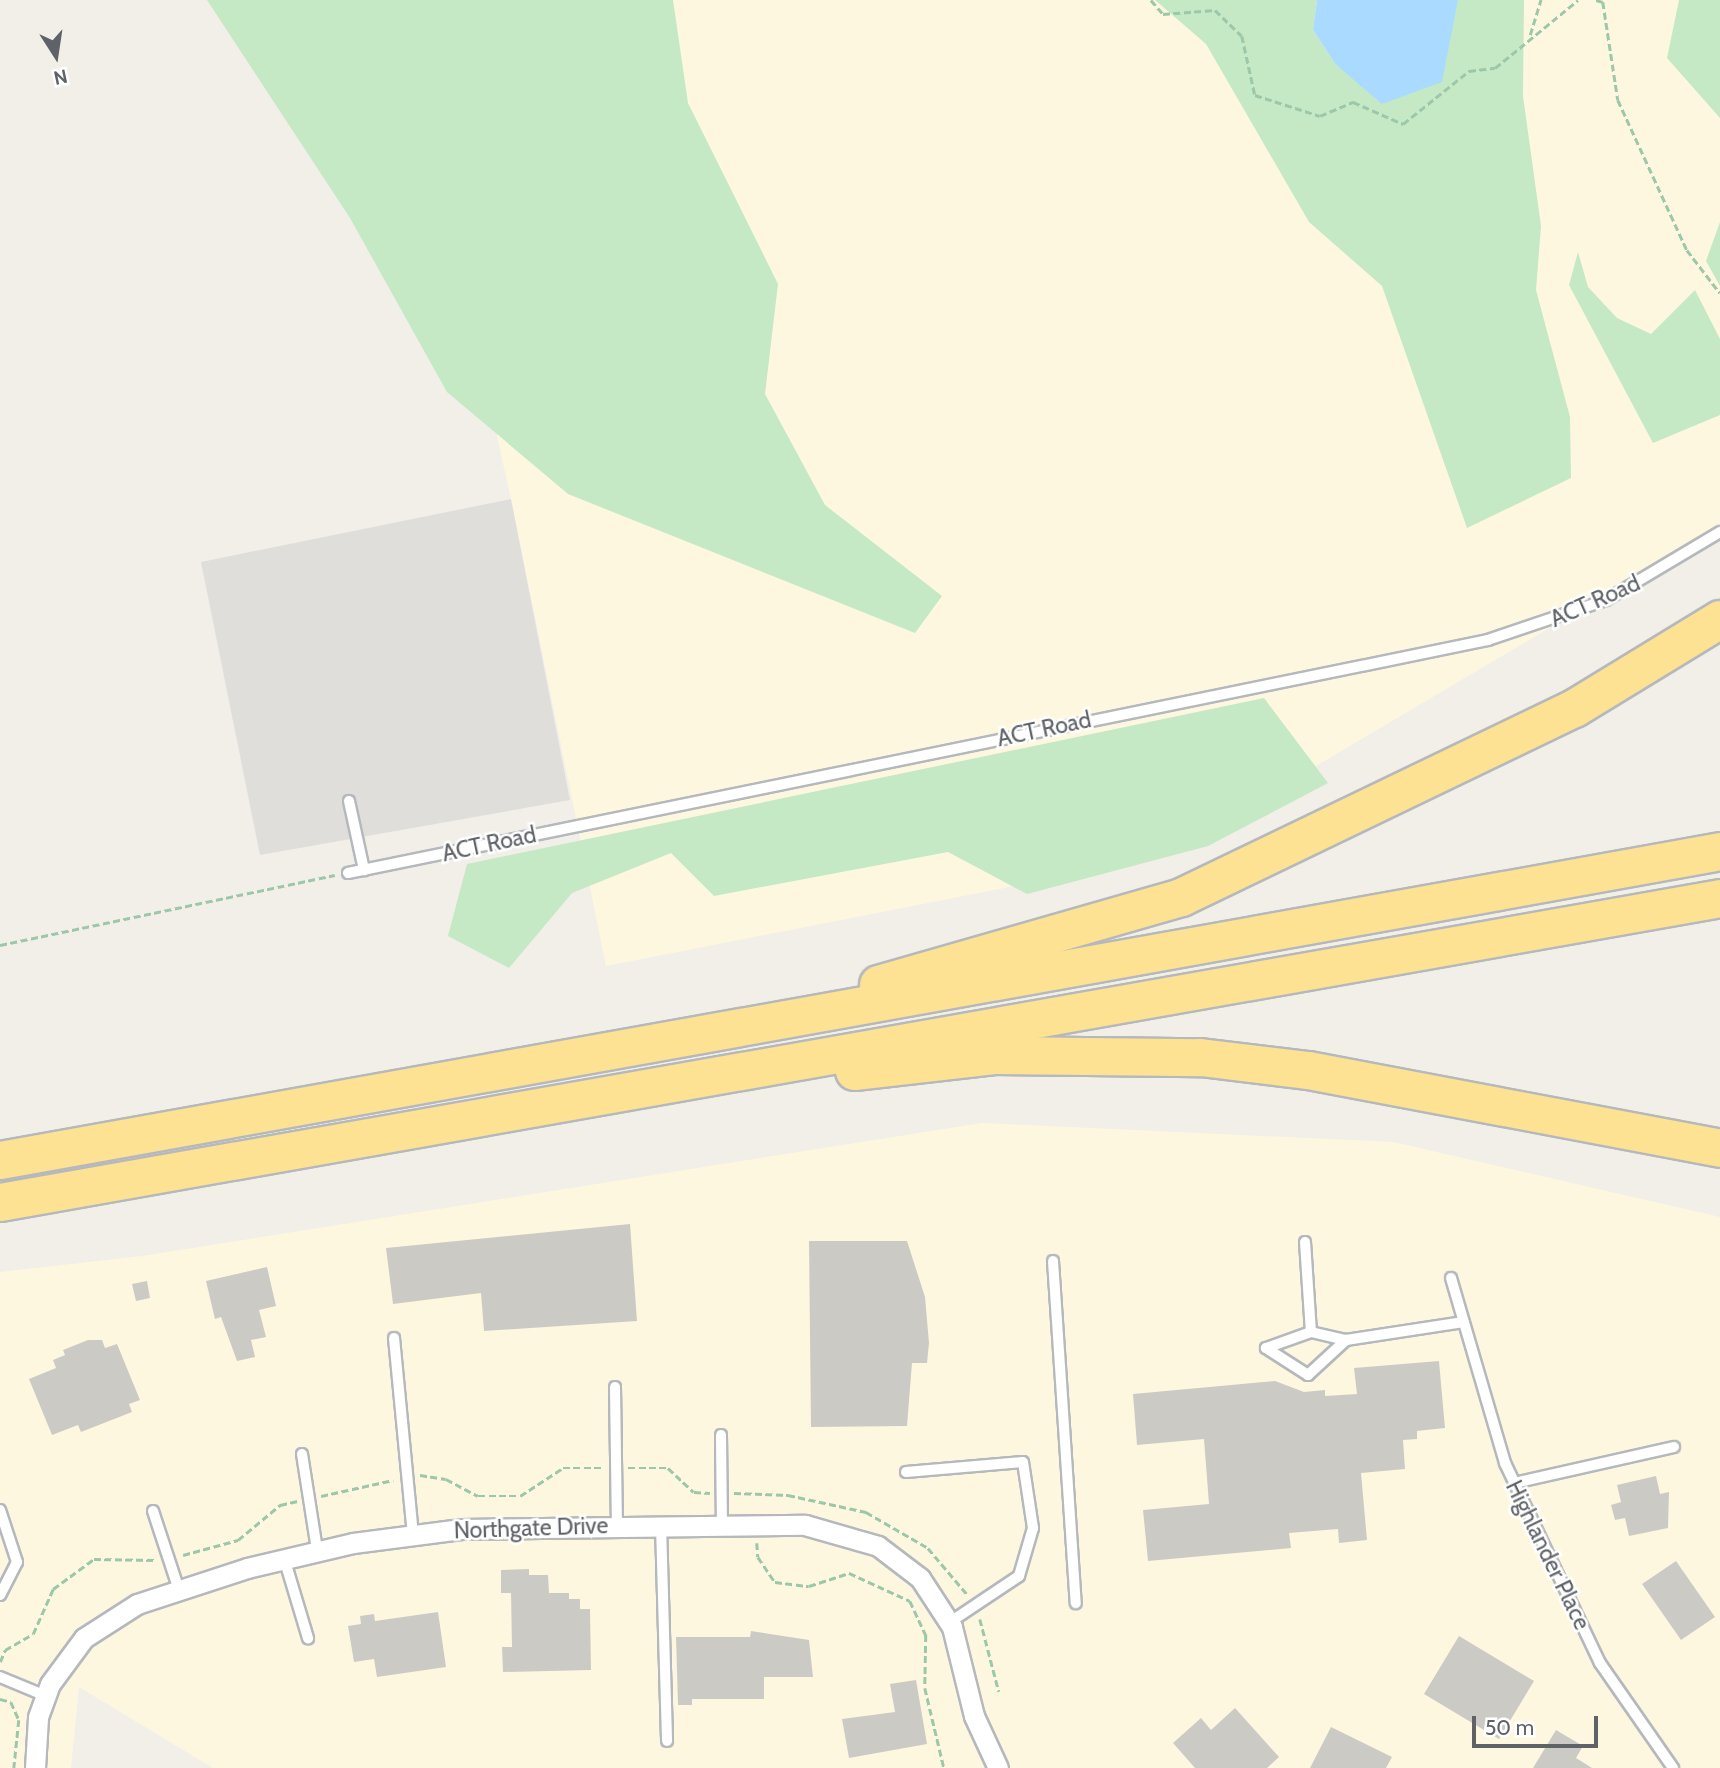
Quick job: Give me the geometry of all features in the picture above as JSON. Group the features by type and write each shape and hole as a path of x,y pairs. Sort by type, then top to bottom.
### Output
{"highway":[{"path":"794,1016 924,967 1181,897 1574,708 1720,619"},
{"path":"0,1160 1720,851"},
{"path":"0,1202 721,1072 1720,898"},
{"path":"721,1072 783,1081 994,1055 1200,1057 1308,1070 1720,1148"}],"street":[{"name":"Northgate Drive","path":"35,1768 46,1696 64,1660 105,1621 178,1590 317,1550 413,1535 617,1525 755,1525 828,1528 878,1546 920,1578 950,1622 974,1716 998,1768"}],"lane":[{"name":"ACT Road","path":"348,873 1488,640 1606,600 1720,532"},
{"path":"349,801 364,870"},
{"path":"1305,1242 1311,1332"},
{"path":"1052,1261 1076,1603"},
{"name":"Highlander Place","path":"1451,1278 1514,1483 1600,1663 1673,1768"},
{"path":"1346,1340 1308,1375 1266,1348 1311,1332 1346,1340 1464,1322"},
{"path":"394,1338 410,1476 413,1535"},
{"path":"615,1387 617,1525"},
{"path":"721,1435 722,1525"},
{"path":"1514,1483 1674,1447"},
{"path":"302,1454 317,1550"},
{"path":"906,1472 1023,1462 1032,1528 1019,1576 950,1622"},
{"path":"0,1510 17,1562 0,1595"},
{"path":"153,1511 178,1590"},
{"path":"661,1525 667,1741"},
{"path":"284,1559 308,1638"},
{"path":"0,1677 46,1696"}],"path":[{"path":"1151,0 1163,13 1215,10 1242,36 1255,94 1320,116 1353,102 1403,124 1469,71 1495,68 1530,35 1578,0"},
{"path":"1530,35 1541,0"},
{"path":"1596,0 1611,0"},
{"path":"1603,2 1618,100 1687,250 1720,293"},
{"path":"0,945 348,873"},
{"path":"0,1662 5,1650 33,1634 52,1590 94,1559 167,1560 238,1540 280,1505 410,1476 446,1479 478,1496 520,1496 563,1468 668,1468 694,1492 721,1493"},
{"path":"755,1525 758,1557 775,1582 809,1586 849,1573 910,1601 926,1635 925,1688 944,1768"},
{"path":"0,1699 11,1702 19,1720 14,1768"}],"shaded area":[{"path":"400,0 1720,0 1720,527 1162,857 606,966 511,499"},
{"path":"511,499 570,800 260,855 201,562"},
{"path":"982,1123 1393,1142 1720,1217 1720,1768 213,1768 79,1687 71,1768 0,1768 0,1272 142,1256"}],"green space":[{"path":"207,0 673,0 688,103 778,284 765,394 825,505 942,596 915,633 568,494 447,392 350,218"},
{"path":"1155,0 1317,0 1313,30 1336,65 1383,104 1449,34 1458,0 1524,0 1523,96 1541,226 1536,290 1570,417 1571,478 1467,528 1382,286 1309,222 1206,44"},
{"path":"1679,0 1720,0 1720,118 1667,58"},
{"path":"1720,222 1720,286 1706,261"},
{"path":"1578,252 1588,287 1617,318 1651,334 1695,290 1720,339 1720,415 1653,443 1569,285"},
{"path":"1264,698 1328,783 1208,846 1027,894 948,852 714,896 671,853 572,893 509,968 448,936 467,864"}],"water":[{"path":"1317,0 1458,0 1442,82 1382,104 1336,65 1313,30"}],"building":[{"path":"630,1224 637,1321 484,1331 481,1293 393,1304 386,1248"},
{"path":"809,1241 907,1241 925,1297 929,1343 927,1363 912,1363 907,1426 811,1427"},
{"path":"267,1267 276,1306 259,1310 266,1337 251,1340 255,1357 237,1361 221,1317 215,1319 206,1281"},
{"path":"147,1281 150,1298 136,1301 132,1284"},
{"path":"88,1340 102,1340 105,1348 117,1344 140,1400 129,1404 132,1412 81,1432 78,1425 52,1435 29,1379 56,1368 53,1360 65,1355 63,1350"},
{"path":"1439,1361 1445,1428 1417,1431 1417,1439 1403,1440 1405,1469 1361,1473 1367,1540 1339,1543 1338,1529 1289,1533 1291,1548 1148,1561 1143,1510 1209,1504 1204,1439 1137,1445 1133,1394 1275,1381 1304,1392 1325,1390 1325,1396 1357,1394 1354,1368"},
{"path":"1656,1476 1660,1494 1669,1492 1668,1528 1629,1536 1625,1518 1615,1520 1611,1505 1621,1502 1617,1485"},
{"path":"1676,1561 1715,1617 1681,1640 1642,1584"},
{"path":"529,1569 529,1575 548,1575 549,1593 569,1593 569,1599 580,1599 580,1609 590,1609 591,1670 503,1672 502,1647 512,1647 511,1593 501,1593 501,1570"},
{"path":"438,1612 446,1667 377,1677 374,1659 354,1662 348,1626 361,1624 360,1616 374,1614 375,1621"},
{"path":"751,1631 809,1640 813,1677 764,1677 764,1699 692,1699 692,1705 678,1705 676,1637 750,1637"},
{"path":"1459,1636 1534,1681 1499,1739 1424,1694"},
{"path":"916,1680 927,1744 849,1758 842,1719 895,1712 890,1684"},
{"path":"1235,1708 1279,1757 1267,1768 1195,1768 1173,1743 1201,1718 1211,1730"},
{"path":"1331,1727 1392,1757 1386,1768 1310,1768"},
{"path":"1556,1730 1583,1746 1576,1758 1592,1768 1533,1768"}]}
